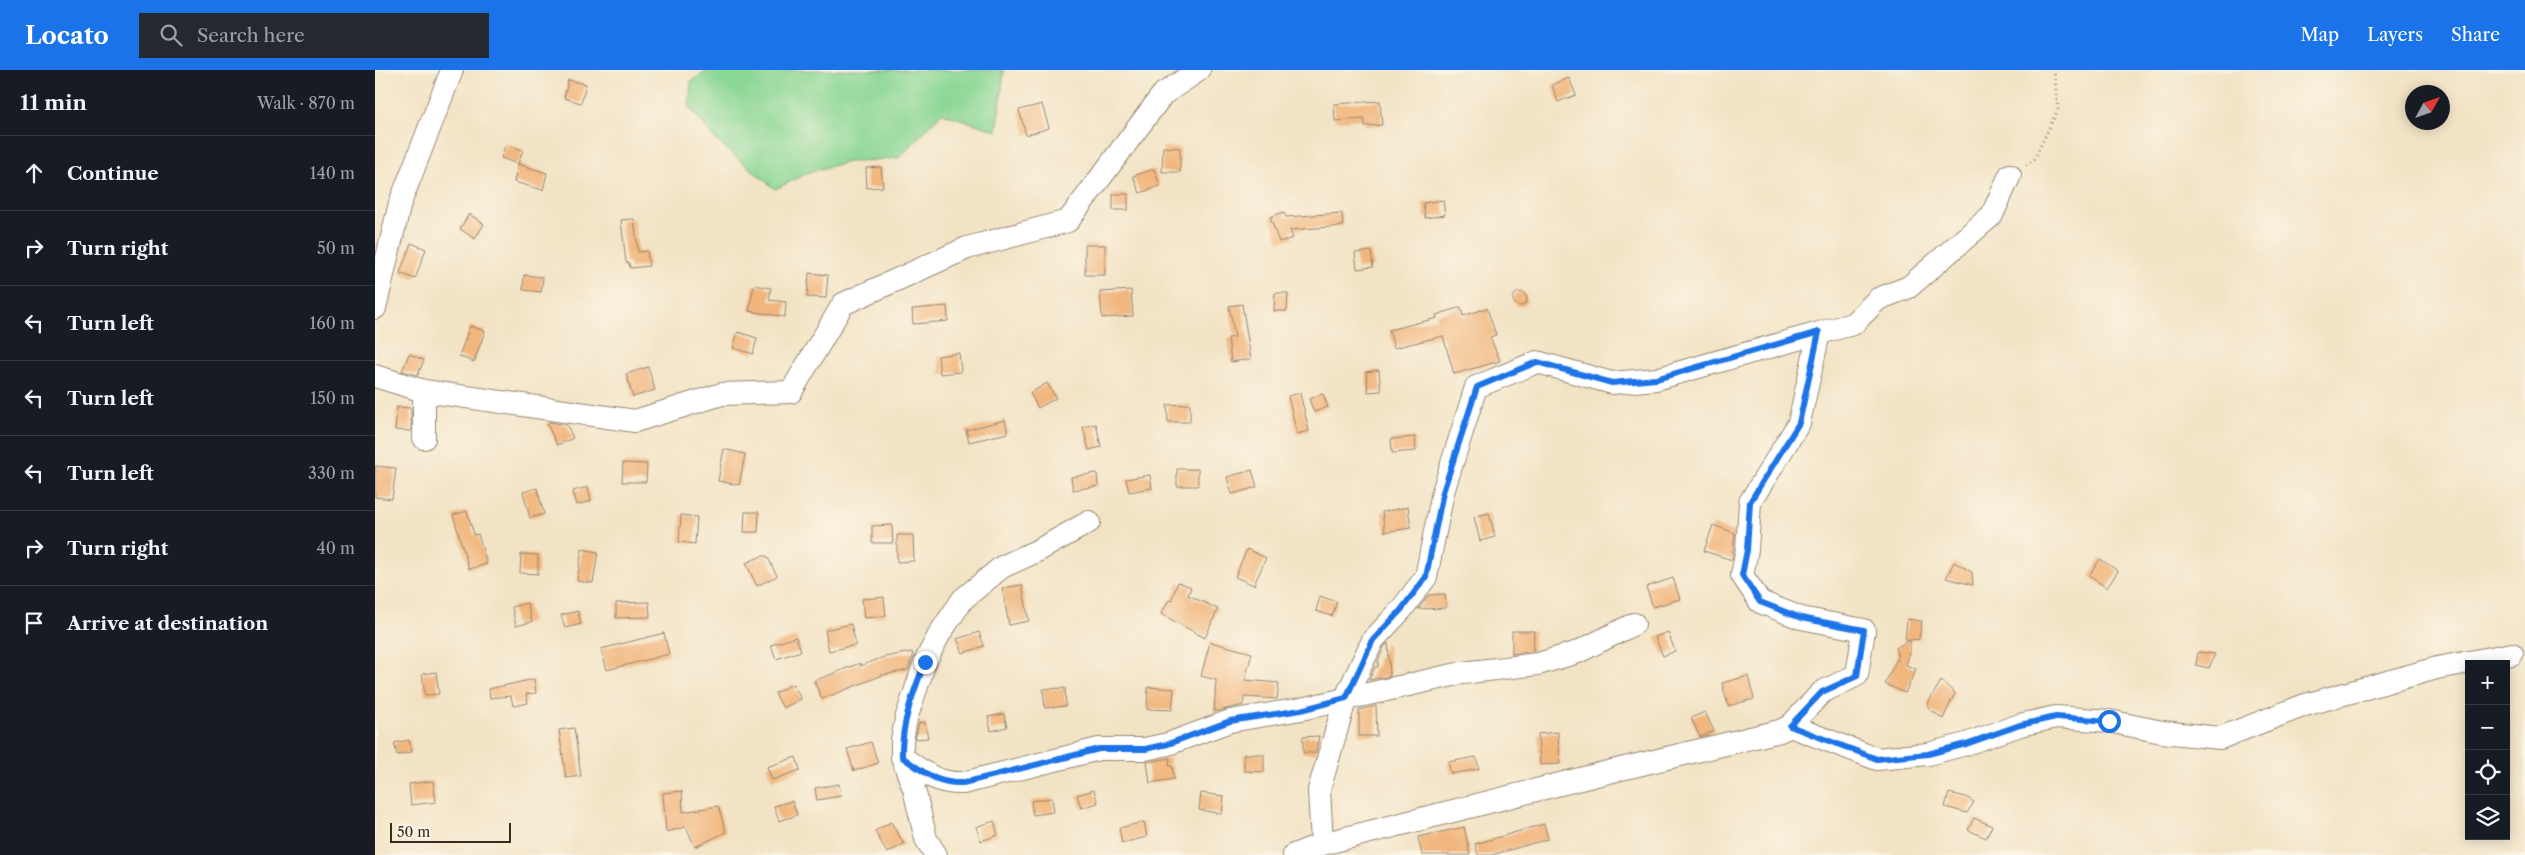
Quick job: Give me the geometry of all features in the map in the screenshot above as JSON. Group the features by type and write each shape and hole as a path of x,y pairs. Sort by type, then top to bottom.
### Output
{"street":[{"path":"375,308 400,203 451,70"},
{"path":"375,376 424,391 635,421 722,394 791,392 843,304 967,248 1068,221 1163,94 1199,70"},
{"path":"1322,844 1319,790 1346,698 1373,640 1401,610 1426,577 1443,492 1477,387 1537,362 1612,383 1656,379 1853,324 1878,299 1909,287 1992,215 2011,175"},
{"path":"1294,855 1322,844 1780,731 1790,726 1822,692 1857,676 1864,630 1801,618 1760,602 1742,575 1747,550 1750,502 1799,423 1819,332"},
{"path":"424,391 424,438"},
{"path":"936,855 926,838 914,789 902,757 902,740 906,719 925,662 940,633 963,599 1002,567 1039,550 1089,522"},
{"path":"902,757 935,780 950,784 963,783 1099,749 1145,749 1168,744 1230,721 1301,710 1346,698 1462,673 1538,664 1578,652 1634,624"},
{"path":"1790,726 1877,759 1928,754 1966,744 2020,725 2056,717 2109,721 2162,732 2220,738 2305,705 2437,668 2512,654"}],"path":[{"path":"2011,175 2034,160 2058,109 2054,70"}],"green space":[{"path":"710,70 1004,70 997,131 942,113 899,158 848,162 812,171 775,189 717,141 689,107 691,81"}],"building":[{"path":"1569,78 1576,95 1558,102 1552,85"},
{"path":"568,80 586,84 581,103 564,98"},
{"path":"1380,101 1382,125 1365,126 1364,119 1335,121 1334,104"},
{"path":"1042,104 1049,128 1026,135 1019,110"},
{"path":"506,144 523,150 518,164 501,158"},
{"path":"1163,147 1180,148 1180,172 1162,172"},
{"path":"518,164 547,173 543,190 514,182"},
{"path":"881,167 883,187 867,188 866,168"},
{"path":"1154,169 1160,186 1140,193 1133,176"},
{"path":"1113,194 1128,194 1128,210 1113,210"},
{"path":"1443,200 1445,215 1425,218 1423,203"},
{"path":"1284,212 1286,217 1342,213 1343,226 1290,230 1293,238 1279,242 1270,217"},
{"path":"469,214 484,224 475,239 460,229"},
{"path":"634,219 638,252 647,251 649,266 630,268 629,263 626,262 621,220"},
{"path":"411,243 426,249 415,279 400,273"},
{"path":"1085,245 1105,245 1105,275 1085,275"},
{"path":"1371,251 1373,267 1357,269 1355,253"},
{"path":"809,273 828,275 826,298 807,297"},
{"path":"524,275 543,277 541,292 523,290"},
{"path":"754,285 771,288 769,300 786,302 785,317 749,311"},
{"path":"1131,290 1133,316 1102,318 1100,292"},
{"path":"1520,292 1525,294 1527,299 1525,304 1520,306 1515,304 1513,299 1515,294"},
{"path":"1275,293 1288,293 1287,311 1274,311"},
{"path":"1242,304 1251,359 1231,362 1228,338 1235,337 1229,306"},
{"path":"947,306 948,321 913,324 912,309"},
{"path":"1461,307 1463,316 1487,308 1496,335 1490,337 1500,361 1454,374 1443,336 1394,348 1389,330 1437,318 1436,315"},
{"path":"470,326 485,331 474,362 459,356"},
{"path":"738,332 757,338 753,354 733,348"},
{"path":"959,353 961,372 940,374 938,356"},
{"path":"409,354 424,360 418,375 402,371"},
{"path":"648,367 655,390 633,397 626,374"},
{"path":"1379,370 1381,391 1368,392 1366,372"},
{"path":"1047,383 1056,398 1038,408 1030,393"},
{"path":"1300,393 1309,431 1297,434 1288,396"},
{"path":"1323,394 1328,407 1314,412 1309,399"},
{"path":"1190,404 1190,422 1168,422 1167,405"},
{"path":"397,407 411,408 411,431 395,430"},
{"path":"1005,420 1008,433 969,442 966,430"},
{"path":"550,422 567,425 573,438 557,445 547,424"},
{"path":"1096,424 1101,447 1089,450 1083,427"},
{"path":"1415,437 1416,451 1392,453 1391,439"},
{"path":"724,449 745,454 739,485 718,481"},
{"path":"623,463 647,464 646,482 622,482"},
{"path":"375,466 396,468 392,499 375,497"},
{"path":"1177,469 1198,469 1198,486 1177,486"},
{"path":"1252,470 1257,487 1232,494 1227,477"},
{"path":"1097,473 1098,486 1073,490 1071,477"},
{"path":"1150,475 1152,488 1129,492 1126,479"},
{"path":"588,487 591,501 577,505 573,491"},
{"path":"537,488 544,514 530,518 523,492"},
{"path":"1408,507 1411,528 1385,532 1382,512"},
{"path":"467,511 474,535 478,534 487,564 469,569 453,515"},
{"path":"745,512 759,512 758,532 744,532"},
{"path":"1489,513 1495,537 1480,541 1474,517"},
{"path":"681,515 697,517 695,544 679,542"},
{"path":"892,525 893,543 872,543 872,526"},
{"path":"1713,525 1735,533 1732,560 1704,551"},
{"path":"897,535 913,535 914,561 897,562"},
{"path":"582,549 598,552 593,583 577,581"},
{"path":"1247,549 1266,558 1254,585 1235,577"},
{"path":"521,554 538,555 538,574 520,573"},
{"path":"762,556 767,556 777,576 757,586 746,563"},
{"path":"2100,559 2118,571 2107,588 2089,576"},
{"path":"1954,562 1972,572 1973,585 1946,578"},
{"path":"1673,578 1680,599 1653,607 1646,587"},
{"path":"1178,582 1191,587 1188,595 1218,609 1205,638 1161,614 1169,600 1171,601"},
{"path":"1022,585 1029,621 1009,625 1002,588"},
{"path":"1445,594 1446,608 1418,609 1429,595"},
{"path":"1320,596 1337,602 1332,616 1316,611"},
{"path":"884,597 886,616 864,618 862,599"},
{"path":"649,602 650,617 616,618 616,603"},
{"path":"527,603 532,622 516,626 512,607"},
{"path":"578,611 581,624 565,628 561,615"},
{"path":"1907,619 1922,621 1919,639 1910,640 1910,652 1906,665 1916,669 1905,693 1885,684 1896,660 1898,661 1896,648 1909,640 1905,640"},
{"path":"851,624 856,645 829,651 825,630"},
{"path":"1512,631 1534,631 1533,651 1512,654"},
{"path":"979,632 984,646 963,653 957,639"},
{"path":"1668,632 1675,651 1663,656 1655,637"},
{"path":"664,633 669,654 607,670 601,649"},
{"path":"796,637 801,651 776,659 771,645"},
{"path":"1210,642 1252,653 1245,680 1279,683 1277,699 1244,697 1243,705 1214,712 1216,680 1201,676"},
{"path":"1388,643 1390,676 1369,680 1375,667 1378,667 1378,661 1384,647"},
{"path":"912,652 913,656 908,670 883,675 822,699 814,681 860,663 860,666 884,657"},
{"path":"2198,652 2215,654 2209,668 2196,665"},
{"path":"436,672 439,694 425,695 422,674"},
{"path":"1748,676 1754,699 1728,706 1722,683"},
{"path":"534,679 536,693 526,694 528,703 513,706 511,696 490,698 489,689"},
{"path":"1941,681 1955,693 1943,719 1928,708 1928,703"},
{"path":"793,684 801,699 783,708 775,693"},
{"path":"1148,687 1174,689 1172,710 1147,709"},
{"path":"1065,688 1066,706 1045,708 1043,689"},
{"path":"1376,706 1377,736 1359,736 1359,710"},
{"path":"1705,712 1714,731 1700,737 1691,718"},
{"path":"1004,714 1007,727 991,731 988,717"},
{"path":"925,722 928,738 915,739 919,723"},
{"path":"574,728 581,776 566,778 559,730"},
{"path":"1558,732 1560,764 1540,765 1538,734"},
{"path":"1319,736 1316,753 1303,753 1303,737"},
{"path":"409,740 412,752 397,755 394,743"},
{"path":"871,742 878,763 854,771 847,749"},
{"path":"1244,754 1264,754 1264,772 1244,771"},
{"path":"796,757 800,770 772,780 767,767"},
{"path":"1476,757 1479,769 1451,774 1448,762"},
{"path":"1170,758 1169,766 1172,766 1174,779 1150,783 1147,762"},
{"path":"433,781 436,802 411,805 409,784"},
{"path":"839,784 841,796 817,800 815,788"},
{"path":"1094,790 1098,803 1081,808 1077,795"},
{"path":"682,791 683,812 718,806 726,832 695,847 686,827 666,832 663,793"},
{"path":"1201,793 1224,796 1222,814 1199,810"},
{"path":"1949,793 1966,797 1974,802 1967,813 1945,807"},
{"path":"1052,798 1054,812 1033,815 1031,801"},
{"path":"792,801 797,815 779,821 774,806"},
{"path":"1974,818 1992,826 1986,838 1968,830"},
{"path":"994,821 998,835 981,841 976,827"},
{"path":"891,822 904,844 887,853 875,831"},
{"path":"1144,822 1147,837 1122,843 1119,828"},
{"path":"1544,824 1548,839 1492,855 1478,855 1475,844"},
{"path":"1464,827 1470,855 1422,855 1418,837"}],"route":[{"path":"925,662 906,719 902,740 902,757 935,780 950,784 963,783 1099,749 1145,749 1168,744 1230,721 1301,710 1346,698 1373,640 1401,610 1426,577 1443,492 1477,387 1537,362 1612,383 1656,379 1699,364 1762,350 1819,332 1799,423 1750,502 1747,550 1742,575 1760,602 1801,618 1864,630 1857,676 1822,692 1790,726 1877,759 1928,754 1966,744 2020,725 2056,717 2109,721"}]}
